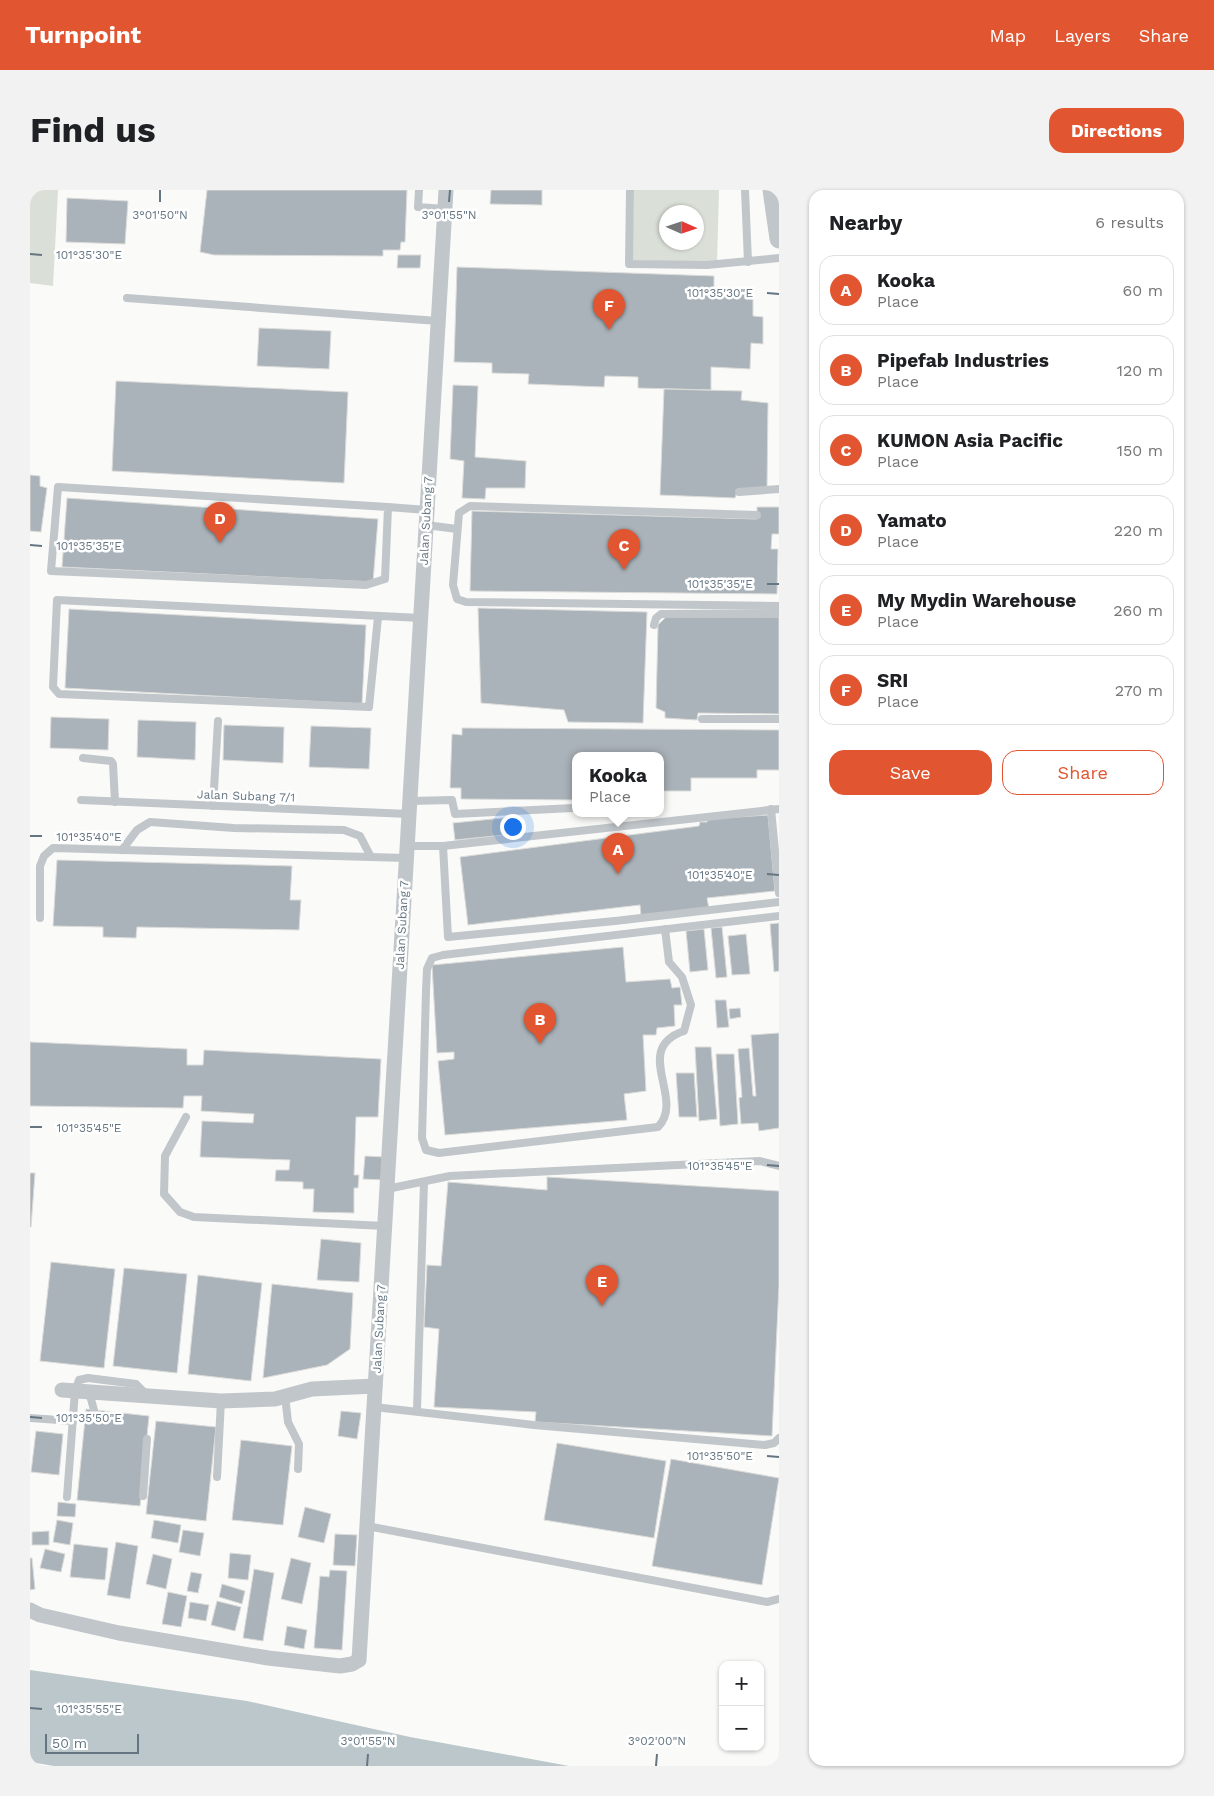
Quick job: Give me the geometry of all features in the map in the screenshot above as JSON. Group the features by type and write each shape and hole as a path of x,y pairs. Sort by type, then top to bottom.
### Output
{"street":[{"name":"Jalan Subang 7","path":"30,1610 40,1615 119,1633 268,1658 340,1666 352,1664 360,1660 446,190"},
{"path":"772,190 778,233"},
{"path":"75,1391 221,1402 275,1399 312,1389 376,1386"}],"lane":[{"path":"419,190 418,208 444,209"},
{"path":"630,190 629,264 687,266 779,258"},
{"path":"745,190 748,262"},
{"path":"126,298 438,321"},
{"path":"388,507 385,579 366,585 52,571 58,487 388,507 458,529"},
{"path":"739,492 779,490"},
{"path":"757,515 470,506 459,512 454,585 457,599 466,602 779,606"},
{"path":"378,616 369,707 59,694 53,688 57,600 420,618"},
{"path":"654,625 656,618 662,614 779,613"},
{"path":"702,719 779,719"},
{"path":"213,806 218,721"},
{"path":"83,758 111,761 113,764 115,802"},
{"name":"Jalan Subang 7/1","path":"81,800 213,806 409,808 452,800 455,814 572,808"},
{"path":"40,918 40,866 44,856 53,848 371,857 443,846 775,809 779,893"},
{"path":"122,850 137,830 150,822 234,828 344,830 360,836 371,857"},
{"path":"443,846 448,937 615,922 779,902"},
{"path":"665,929 669,962 682,977 691,1005 684,1031 678,1033 660,1049 659,1060 666,1102 664,1121 658,1127 439,1153 426,1150 422,1138 426,991 427,969 432,958 443,954 779,916"},
{"path":"186,1117 165,1156 164,1194 180,1212 194,1217 385,1226"},
{"path":"387,1189 450,1176 760,1161 779,1166"},
{"path":"417,1410 424,1182"},
{"path":"75,1391 94,1410"},
{"path":"67,1497 75,1391"},
{"path":"285,1396 288,1422 299,1444 298,1469"},
{"path":"217,1477 221,1402"},
{"path":"374,1407 417,1410 534,1425 765,1445 779,1438"},
{"path":"30,1418 73,1421"},
{"path":"143,1496 147,1439"},
{"path":"367,1526 767,1602 779,1599"}],"shaded area":[{"path":"30,190 58,190 53,286 30,283"},
{"path":"634,190 719,190 717,263 632,261"},
{"path":"30,1670 247,1701 410,1737 569,1766 54,1766 30,1762"}],"building":[{"path":"207,190 407,190 405,242 401,242 400,250 383,250 383,256 214,255 200,252"},
{"path":"491,190 542,190 542,205 490,204"},
{"path":"67,198 128,201 125,244 66,242"},
{"path":"398,255 421,255 420,268 397,268"},
{"path":"457,267 714,276 714,292 753,294 753,316 763,317 763,344 751,343 750,369 711,367 711,390 638,388 638,377 605,376 604,387 528,384 529,374 492,373 492,363 454,362"},
{"path":"259,328 331,331 329,369 257,366"},
{"path":"116,381 348,392 344,483 112,471"},
{"path":"453,385 478,386 475,457 526,461 525,488 486,488 485,499 462,498 464,461 450,459"},
{"path":"664,389 742,391 741,400 768,403 767,488 738,489 735,498 660,495"},
{"path":"30,475 40,476 40,486 47,488 41,532 30,531"},
{"path":"67,498 378,519 373,582 62,567"},
{"path":"757,507 779,507 779,534 772,534 771,549 778,549 777,594 470,591 472,511 757,519"},
{"path":"478,608 647,612 643,723 568,722 564,710 481,703"},
{"path":"69,609 366,625 362,704 65,688"},
{"path":"666,617 779,617 779,714 698,713 697,720 665,718 665,712 656,708 658,625"},
{"path":"51,717 109,719 108,750 50,748"},
{"path":"138,720 196,722 195,760 137,757"},
{"path":"224,725 284,727 283,763 223,760"},
{"path":"311,726 371,728 369,769 309,767"},
{"path":"462,728 779,730 779,770 757,770 757,778 691,778 691,791 664,791 664,752 572,752 572,800 461,799 461,788 450,788 452,734 462,735"},
{"path":"768,815 775,891 707,898 709,909 641,916 640,905 468,925 460,857 699,826 700,822 707,822 708,819"},
{"path":"512,817 514,834 455,840 453,823"},
{"path":"57,860 292,866 290,900 301,900 299,930 137,927 136,938 103,937 103,927 53,926"},
{"path":"779,923 779,971 774,972 770,924"},
{"path":"722,927 727,977 716,978 711,928"},
{"path":"704,929 708,970 690,972 686,931"},
{"path":"746,934 750,974 732,975 728,936"},
{"path":"623,947 626,982 670,979 672,988 680,987 682,1005 674,1005 675,1026 657,1028 656,1035 643,1035 646,1091 624,1094 627,1120 445,1135 438,1061 454,1059 454,1052 437,1053 432,965"},
{"path":"715,1000 726,1000 729,1027 717,1028"},
{"path":"740,1008 741,1017 730,1019 729,1009"},
{"path":"779,1033 779,1128 759,1131 758,1123 741,1124 739,1098 742,1097 738,1049 749,1048 753,1096 756,1096 751,1035"},
{"path":"30,1042 187,1049 187,1065 203,1065 204,1050 381,1059 378,1117 356,1117 354,1175 359,1175 358,1188 354,1188 354,1213 313,1212 314,1189 303,1189 303,1182 275,1181 276,1170 289,1170 290,1160 200,1157 202,1121 253,1123 254,1114 201,1111 202,1096 184,1096 183,1108 30,1106"},
{"path":"695,1047 711,1047 717,1119 699,1121"},
{"path":"716,1054 734,1054 738,1124 720,1126"},
{"path":"676,1073 694,1073 697,1117 679,1117"},
{"path":"365,1156 385,1157 384,1180 363,1179"},
{"path":"30,1173 35,1173 31,1227 30,1227"},
{"path":"547,1177 779,1191 779,1285 772,1436 535,1422 536,1412 434,1407 439,1329 424,1327 427,1265 441,1266 448,1182 547,1190"},
{"path":"321,1239 361,1243 359,1282 317,1280"},
{"path":"51,1262 115,1269 104,1368 40,1361"},
{"path":"124,1268 187,1274 177,1373 113,1366"},
{"path":"198,1275 262,1283 251,1381 188,1374"},
{"path":"272,1284 353,1293 350,1349 327,1365 263,1378"},
{"path":"86,1409 149,1416 140,1506 77,1500"},
{"path":"341,1411 361,1413 357,1439 338,1436"},
{"path":"156,1421 216,1427 206,1521 146,1514"},
{"path":"36,1431 63,1434 59,1475 31,1472"},
{"path":"241,1440 292,1446 283,1525 232,1520"},
{"path":"557,1443 666,1461 654,1538 544,1520"},
{"path":"671,1459 779,1478 762,1585 652,1566"},
{"path":"58,1502 76,1504 75,1517 57,1516"},
{"path":"305,1507 331,1514 324,1543 298,1537"},
{"path":"57,1520 73,1523 70,1545 53,1542"},
{"path":"154,1520 181,1525 178,1543 151,1538"},
{"path":"183,1530 204,1533 200,1556 179,1552"},
{"path":"49,1531 49,1545 32,1545 32,1532"},
{"path":"335,1534 357,1535 355,1566 333,1565"},
{"path":"116,1542 138,1546 130,1599 107,1595"},
{"path":"74,1544 108,1548 105,1580 70,1577"},
{"path":"45,1549 65,1554 61,1572 40,1568"},
{"path":"230,1553 251,1555 248,1580 228,1578"},
{"path":"153,1554 172,1559 166,1589 146,1584"},
{"path":"30,1558 32,1558 35,1589 30,1590"},
{"path":"291,1558 311,1563 302,1604 281,1599"},
{"path":"254,1569 274,1573 263,1641 243,1638"},
{"path":"330,1570 347,1571 342,1650 314,1648 320,1576 329,1577"},
{"path":"191,1572 202,1574 198,1593 187,1591"},
{"path":"222,1584 245,1591 242,1604 219,1597"},
{"path":"168,1592 187,1596 181,1627 162,1624"},
{"path":"217,1601 241,1607 235,1631 211,1625"},
{"path":"190,1602 209,1605 206,1621 188,1618"},
{"path":"287,1626 307,1630 304,1649 284,1645"}],"place":[{"name":"SRI","path":"609,330"},
{"name":"Yamato","path":"220,543"},
{"name":"KUMON Asia Pacific","path":"624,570"},
{"name":"Kooka","path":"618,874"},
{"name":"Pipefab Industries","path":"540,1044"},
{"name":"My Mydin Warehouse","path":"602,1306"}]}
